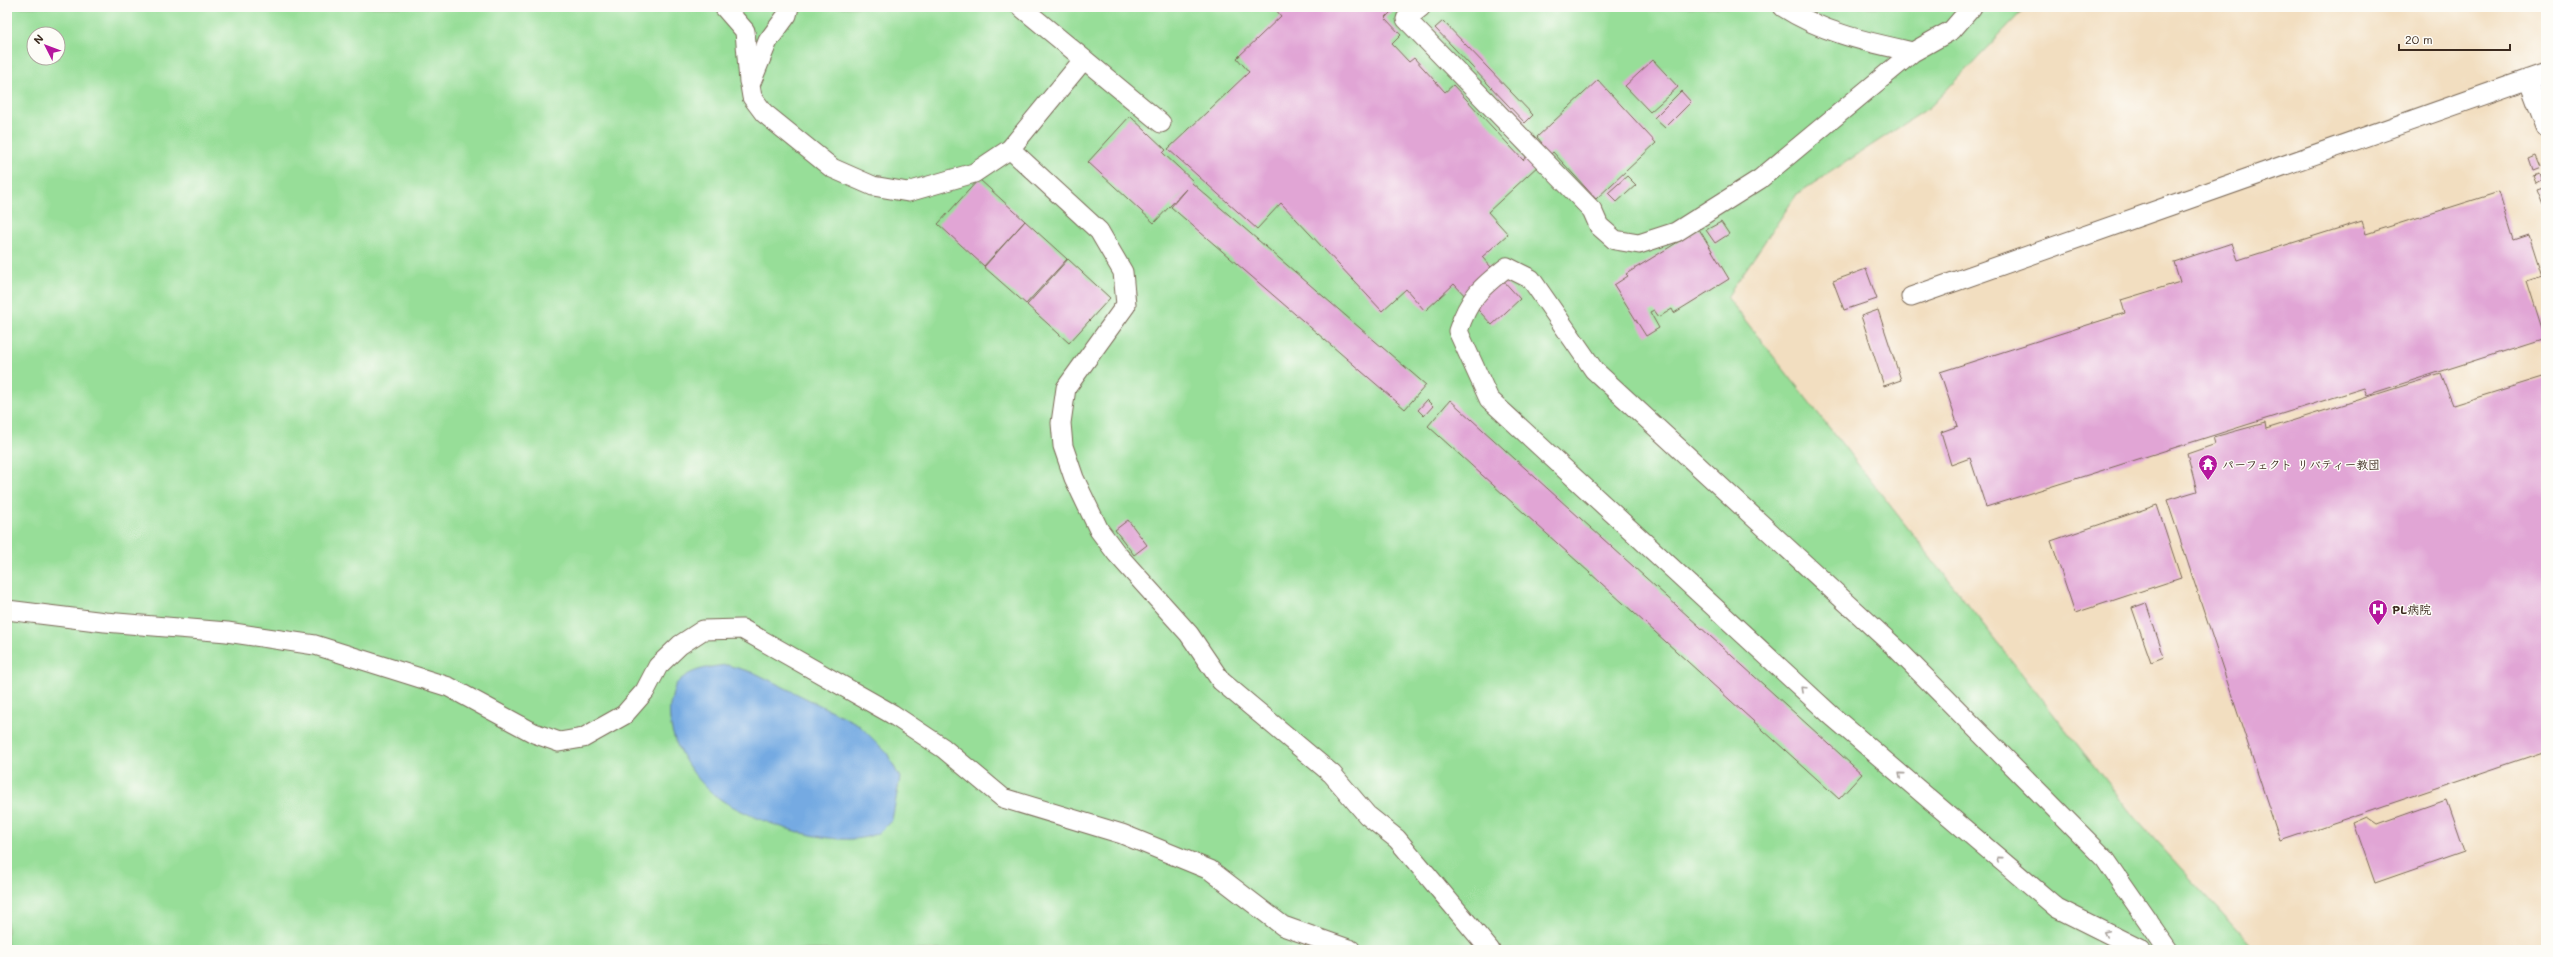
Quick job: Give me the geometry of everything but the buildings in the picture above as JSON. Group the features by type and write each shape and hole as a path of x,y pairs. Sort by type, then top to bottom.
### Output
{"lane":[{"path":"724,7 745,31 752,97 771,118 832,168 873,186 908,192 974,173 1010,149 1084,59"},
{"path":"750,85 768,41 787,15 789,7"},
{"path":"1021,7 1161,123"},
{"path":"1421,7 1406,19 1592,210 1599,226 1615,240 1639,244 1676,232 1760,179 1913,52 1952,30 1972,7"},
{"path":"1783,7 1806,21 1848,37 1913,52"},
{"path":"1912,297 2546,73"},
{"path":"2528,79 2546,127"},
{"path":"1010,149 1098,231 1123,272 1126,305 1066,388 1061,423 1063,446 1074,478 1099,530 1117,554 1189,634 1221,681 1332,774 1367,815 1397,839 1490,950"},
{"path":"2141,950 2057,908 1832,716 1489,399 1458,331 1466,308 1482,287 1507,267 1531,279 1594,370 1916,668 2105,859 2168,950"},
{"path":"7,610 105,622 227,632 314,645 449,688 534,733 559,742 583,738 624,715 645,691 658,666 680,645 703,630 742,629 892,714 943,748 1003,798 1122,834 1210,870 1283,926 1351,950"}],"green space":[{"path":"7,7 2026,7 1930,107 1797,194 1727,297 2134,817 2256,950 7,950"}],"water":[{"path":"727,665 755,673 858,724 887,753 900,778 892,820 876,834 857,839 838,839 818,836 796,832 755,817 723,801 712,793 701,782 682,755 675,741 671,725 670,711 674,688 682,678 700,670"}],"place":[{"name":"パーフェクト リバティー教団","path":"2208,481"},
{"name":"PL病院","path":"2378,626"}]}
